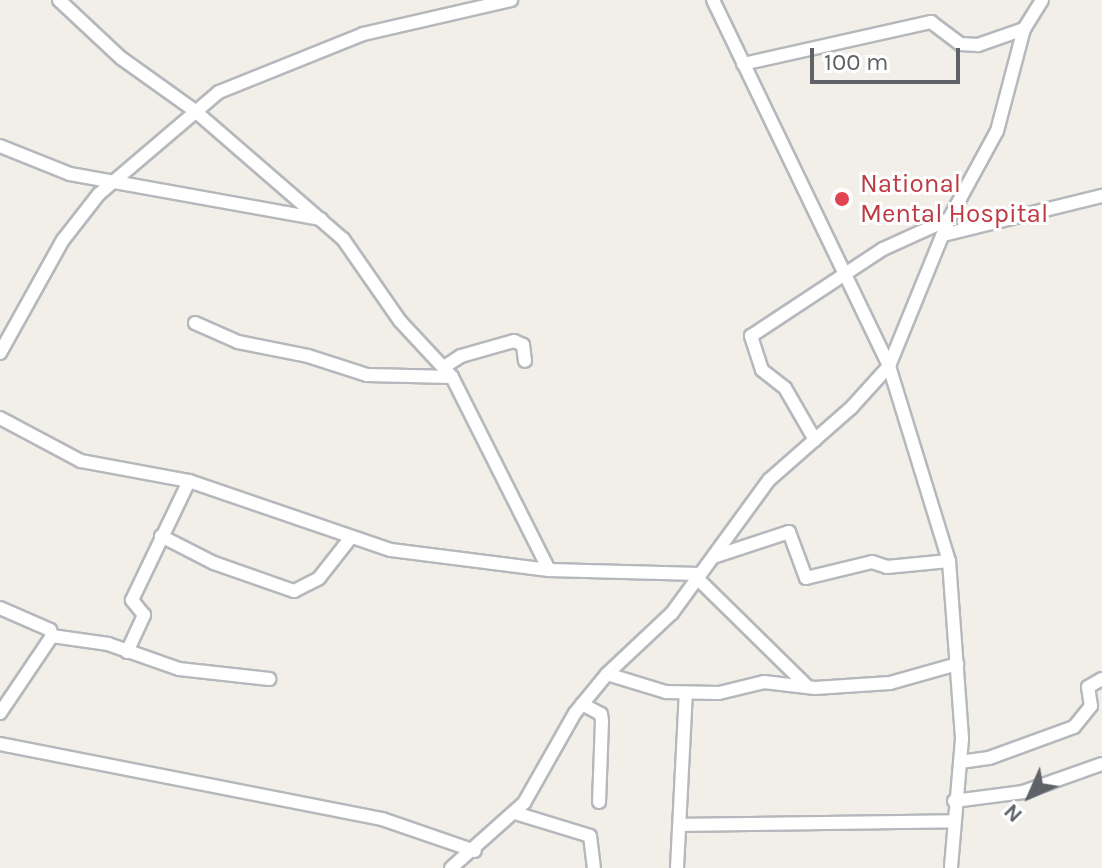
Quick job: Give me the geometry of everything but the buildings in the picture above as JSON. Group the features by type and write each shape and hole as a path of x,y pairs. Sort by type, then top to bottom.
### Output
{"street":[{"path":"59,0 121,58 195,111 343,239 400,321 448,372 549,570"},
{"path":"0,353 63,240 111,180 219,92 363,34 511,0"},
{"path":"713,0 841,276 889,366 949,561 960,762 951,821 951,868"},
{"path":"451,868 475,851 515,813 582,704 607,674 672,613 769,480 815,440 889,366 949,219 997,131 1024,29 1042,0"},
{"path":"743,64 931,22 960,44 1024,29"},
{"path":"0,146 70,174 321,219"},
{"path":"943,235 1102,196"},
{"path":"815,440 785,388 762,370 751,336 894,244 949,219"},
{"path":"195,323 238,342 308,356 367,375 448,372 461,356 514,341 523,345 525,361"},
{"path":"0,418 81,461 189,481 290,512 349,540 436,557 549,570 698,576 806,685"},
{"path":"127,652 144,615 132,600 189,481"},
{"path":"713,557 789,532 806,578 872,562 887,567 949,561"},
{"path":"161,536 214,563 294,591 319,578 349,540"},
{"path":"0,608 50,630 52,636"},
{"path":"52,636 127,652 179,669 269,679"},
{"path":"0,713 52,636"},
{"path":"607,674 686,693 732,693 764,682 806,685 890,683 957,664"},
{"path":"960,762 989,758 1008,746 1074,727 1091,706 1088,687 1102,679"},
{"path":"677,868 686,693"},
{"path":"582,704 601,714 599,802"},
{"path":"0,744 382,819 475,851"},
{"path":"954,801 1023,792 1102,764"},
{"path":"515,813 590,836 594,868"},
{"path":"680,825 951,821"}],"place":[{"name":"National Mental Hospital","path":"842,199"}]}
